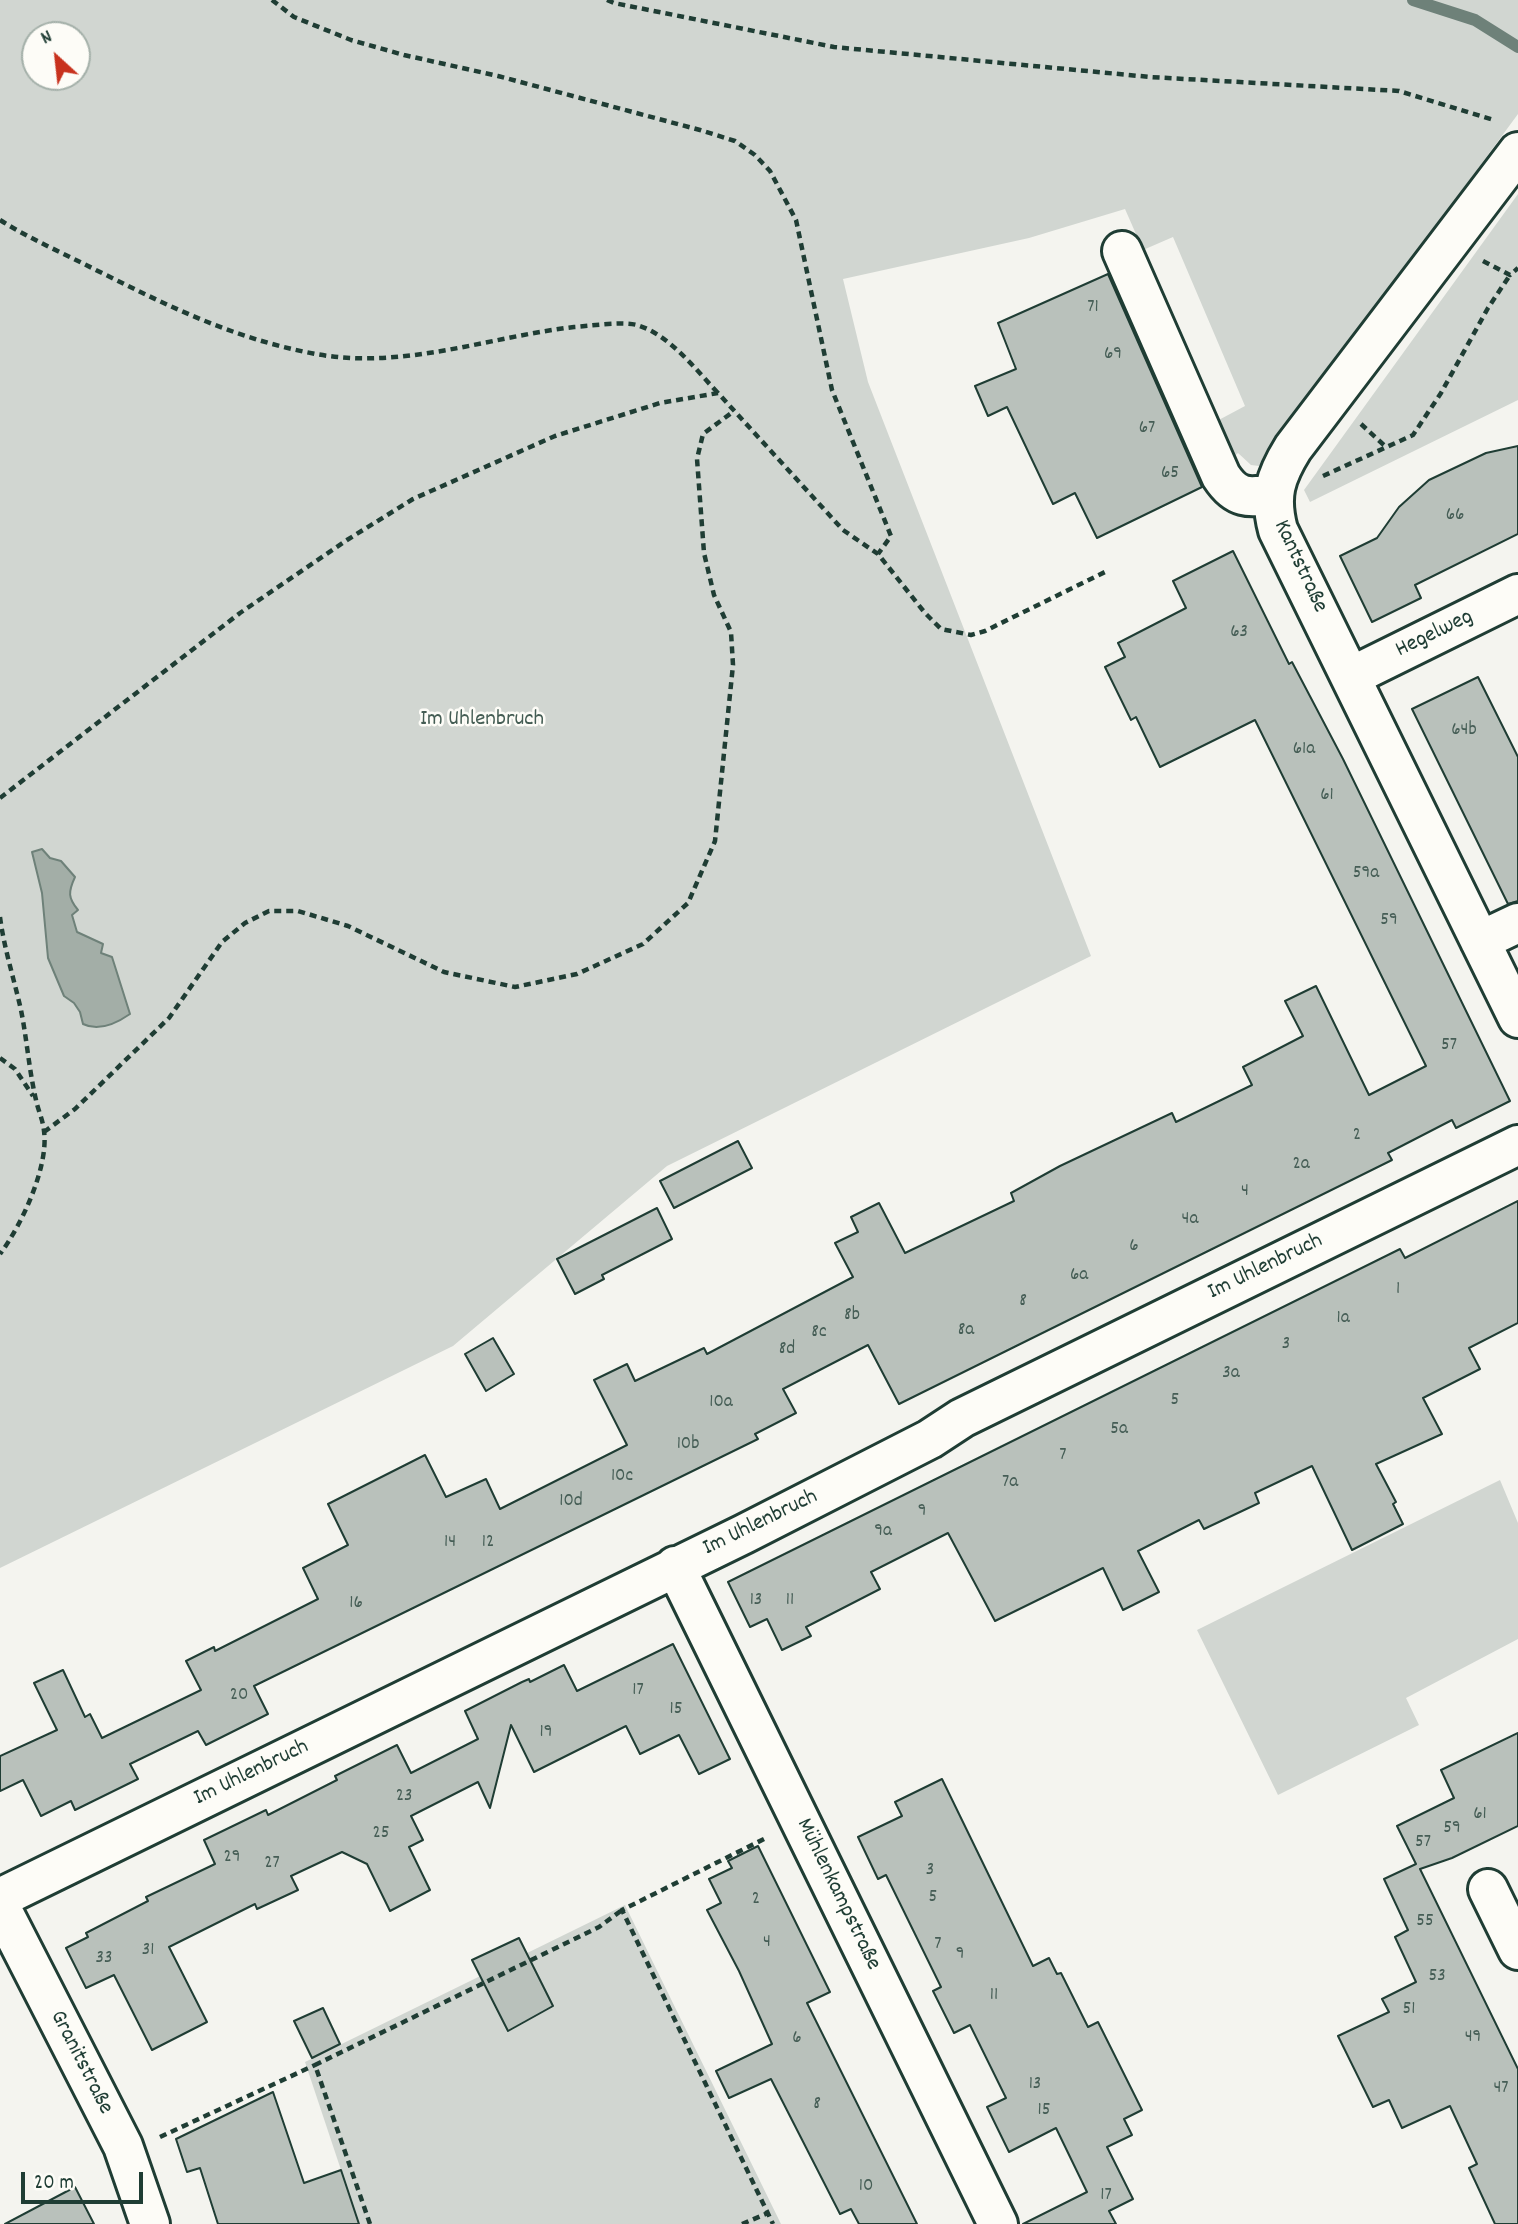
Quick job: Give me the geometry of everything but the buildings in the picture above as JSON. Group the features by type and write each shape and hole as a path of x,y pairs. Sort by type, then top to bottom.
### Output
{"street":[{"name":"Kantstraße","path":"1518,152 1293,448 1281,468 1273,494 1273,512 1278,530 1518,1018"},
{"path":"1122,251 1227,485 1249,498 1273,494"},
{"name":"Hegelweg","path":"1352,676 1518,594"},
{"path":"1480,941 1518,923"},
{"name":"Im Uhlenbruch","path":"0,1898 744,1534 918,1445 962,1418 1518,1144"},
{"name":"Mühlenkampstraße","path":"675,1566 998,2224"},
{"path":"1488,1889 1518,1950"},
{"name":"Granitstraße","path":"0,1906 125,2153 150,2224"}],"path":[{"path":"272,0 294,17 351,40 700,130 735,141 755,155 770,171 796,220 832,390 891,536 878,554"},
{"path":"607,0 614,4 834,47 1150,77 1399,91 1484,116"},
{"path":"0,220 194,318 233,334 318,355 360,358 414,356 450,351 536,331 636,324 662,336 843,530 878,554 941,629 971,635 985,631 1109,570"},
{"path":"1488,264 1510,275"},
{"path":"1273,494 1312,481 1413,435 1441,393 1488,309 1510,275 1518,268"},
{"path":"0,798 240,613 413,499 555,436 660,403 718,393"},
{"path":"44,1132 75,1109 169,1018 222,942 245,923 269,911 298,911 348,926 444,972 515,987 577,974 643,944 688,902 715,841 733,665 731,632 714,595 704,553 697,459 703,434 734,411"},
{"path":"0,916 44,1132 42,1156 30,1201 15,1234 0,1254"},
{"path":"0,1058 15,1069 36,1100"},
{"path":"125,2153 315,2065 599,1927 622,1910 800,1821"},
{"path":"622,1910 773,2224"},
{"path":"315,2065 370,2224"},
{"path":"742,2224 768,2213"}],"green space":[{"name":"Im Uhlenbruch","path":"0,0 1518,0 1518,114 1259,466 1251,465 1238,453 1231,459 1215,422 1245,406 1173,237 1143,250 1125,209 1029,238 843,279 868,382 1091,956 667,1166 453,1346 0,1568"},
{"path":"1518,194 1518,400 1310,502 1304,490"},
{"path":"1500,1480 1518,1523 1518,1639 1406,1698 1419,1725 1278,1795 1197,1630"},
{"path":"625,1905 781,2224 359,2224 305,2062"}],"shaded area":[{"path":"42,849 50,858 61,861 75,877 70,895 78,910 72,915 77,932 103,944 101,953 112,957 130,1014 114,1023 101,1027 83,1024 74,1003 64,996 48,958 42,893 32,852"}],"waterway":[{"path":"1413,0 1475,20 1518,47"}]}
